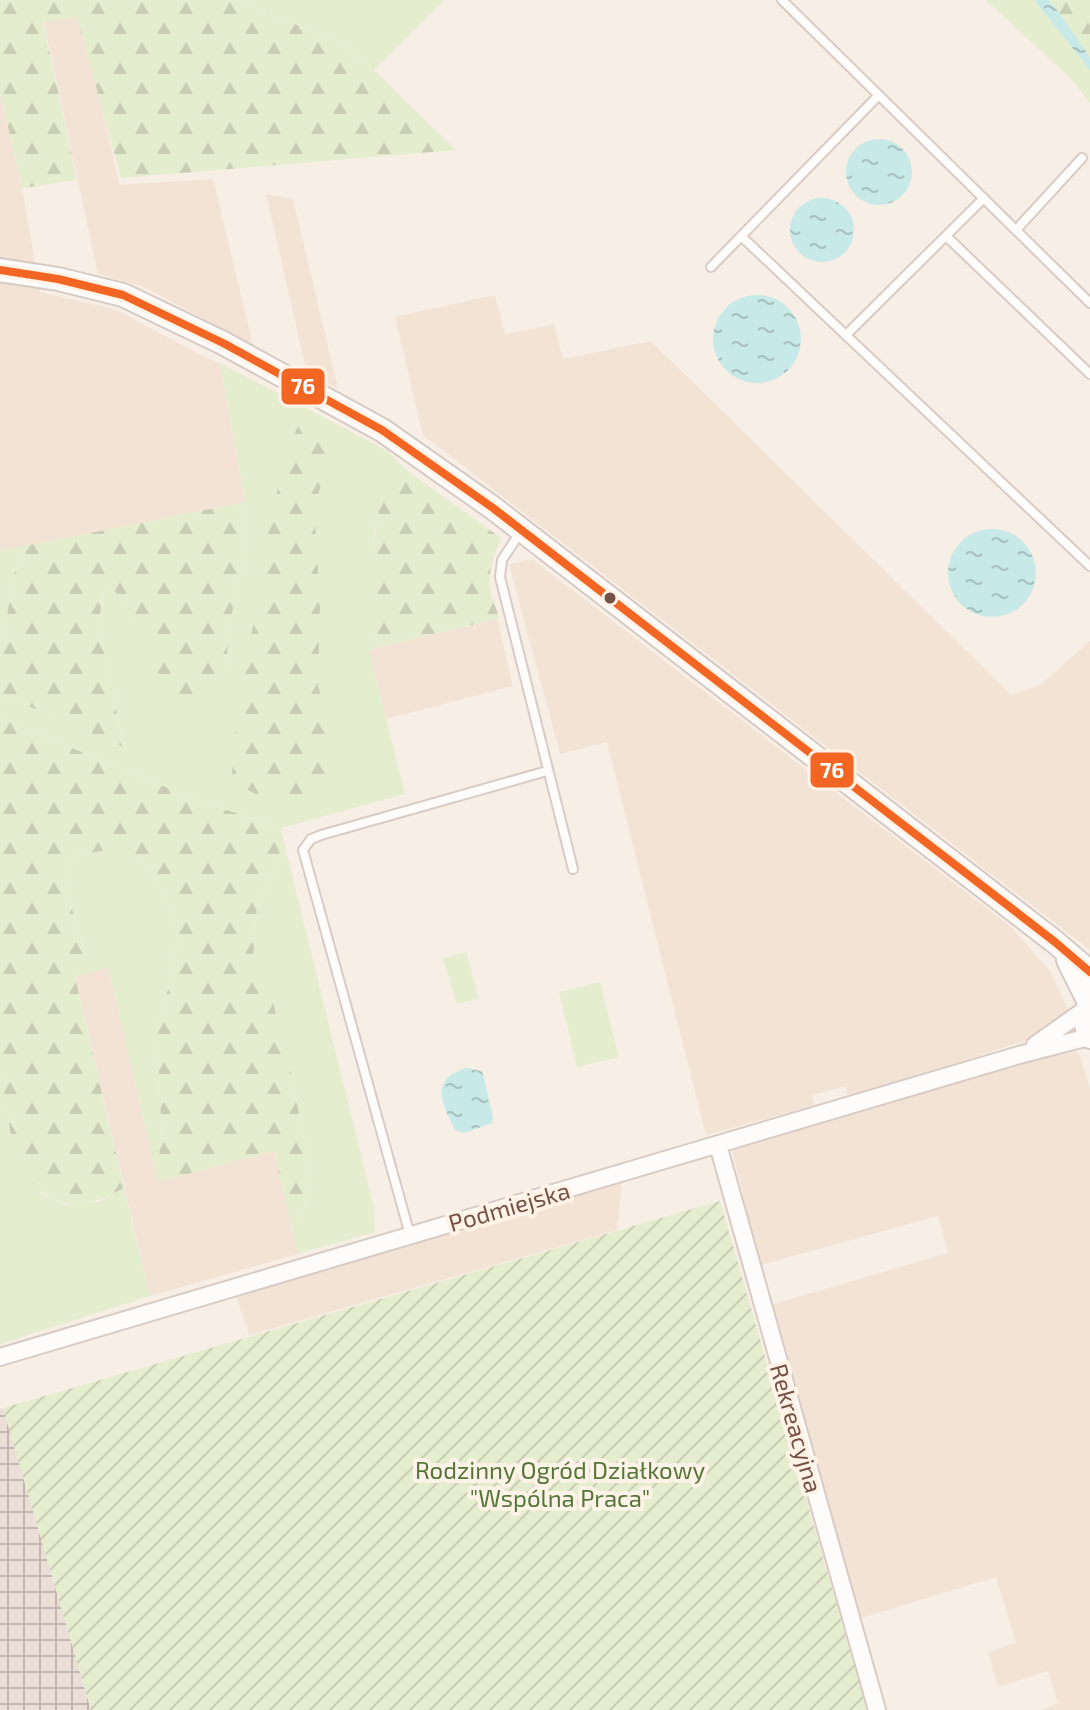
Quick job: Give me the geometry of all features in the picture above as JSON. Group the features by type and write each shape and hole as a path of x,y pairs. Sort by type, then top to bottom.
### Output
{"street":[{"path":"0,270 58,279 123,295 223,343 405,444 522,530 1090,972"},
{"path":"1061,949 1081,982 1088,1004 1084,1019 1090,1037"},
{"name":"Podmiejska","path":"1019,1055 1088,1004"},
{"name":"Podmiejska","path":"0,1357 1019,1055 1090,1037"},
{"name":"Rekreacyjna","path":"718,1145 877,1710"}],"lane":[{"path":"782,0 1090,303"},
{"path":"711,267 879,95"},
{"path":"1016,230 1082,158"},
{"path":"846,335 984,198"},
{"path":"741,236 1090,566"},
{"path":"946,236 1090,374"},
{"path":"522,530 502,560 500,577 573,869"},
{"path":"410,1235 303,850 311,839 321,835 547,771"}],"shaded area":[{"path":"39,0 76,0 120,185 213,179 253,345 144,287 98,274"},
{"path":"0,93 22,188 40,292 117,310 220,363 245,502 0,551"},
{"path":"266,194 293,199 338,389 307,373"},
{"path":"495,295 505,335 554,324 563,359 651,341 1011,695 1040,685 1090,641 1090,950 423,435 395,317"},
{"path":"532,559 1011,927 1050,971 1069,1012 1038,1036 919,1076 848,1095 845,1086 812,1095 814,1105 706,1135 607,742 560,754 509,564"},
{"path":"497,619 513,686 386,719 369,650"},
{"path":"108,966 158,1182 274,1151 298,1254 150,1296 75,977"},
{"path":"1075,1052 1080,1055 1090,1089 1090,1710 1042,1710 1058,1703 1048,1671 998,1687 988,1652 1016,1643 996,1577 861,1618 770,1305 948,1253 938,1216 760,1265 732,1150 938,1088"},
{"path":"622,1182 617,1230 249,1335 236,1295"},
{"path":"3,1408 91,1710 0,1710 0,1409"}],"green space":[{"path":"0,0 234,0 342,43 456,150 121,178 77,17 43,22 77,180 22,188 0,93"},
{"path":"234,0 444,0 374,70 342,43"},
{"path":"986,0 1034,0 1090,70 1090,103 1071,79"},
{"path":"1048,0 1090,0 1090,57 1054,6"},
{"path":"220,363 388,451 405,469 393,475 382,498 374,534 369,650 405,794 281,828 194,799 0,718 0,694 124,746 99,627 103,592 112,588 127,605 138,629 225,669 244,556 245,502"},
{"path":"302,417 318,420 336,441 314,506 320,605 318,686 331,729 329,797 289,802 254,794 232,778 234,741 270,522 286,453"},
{"path":"405,469 501,538 490,578 500,618 369,650 375,531 386,487 394,474"},
{"path":"245,502 244,556 225,669 214,693 200,700 174,695 156,670 127,605 112,588 102,593 99,627 124,747 0,694 0,651 20,547"},
{"path":"20,547 0,651 0,551"},
{"path":"0,718 194,799 281,828 283,838 275,871 257,905 253,959 271,995 291,1072 309,1166 303,1217 291,1225 274,1151 158,1182 161,1123 157,1026 172,976 178,934 164,891 152,872 128,851 75,855 67,871 71,905 84,952 75,977 124,1188 86,1203 63,1203 41,1192 18,1167 0,1075"},
{"path":"283,838 374,1208 375,1232 298,1254 291,1225 303,1217 309,1166 291,1072 253,959 257,905 275,871"},
{"path":"128,851 152,872 164,891 178,934 172,976 157,1026 161,1123 158,1182 108,967 75,977 84,951 71,905 67,871 75,855"},
{"path":"466,952 479,998 457,1004 443,959"},
{"path":"600,982 619,1057 577,1067 559,992"},
{"path":"0,1075 11,1137 42,1195 66,1205 98,1202 124,1188 150,1296 0,1344"},
{"name":"Rodzinny Ogród Działkowy \"Wspólna Praca\"","path":"720,1201 867,1710 91,1710 3,1408"}],"water":[{"path":"1034,0 1048,0 1054,6 1090,57 1090,70"},
{"path":"879,139 902,149 912,172 902,195 879,205 856,195 846,172 856,149"},
{"path":"816,198 828,198 845,207 852,218 852,242 845,253 828,262 816,262 804,257 795,248 790,236 790,224 795,212 804,203"},
{"path":"748,295 766,295 782,302 794,314 801,330 801,348 794,364 782,376 766,383 748,383 732,376 720,364 713,348 713,330 720,314 732,302"},
{"path":"992,529 1017,536 1029,548 1036,573 1029,598 1017,610 992,617 967,610 955,598 948,573 955,548 967,536"},
{"path":"466,1068 483,1074 493,1117 492,1123 464,1133 455,1130 442,1093 447,1079"}],"transit line":[{"name":"76","path":"0,270 58,279 123,295 223,343 382,430 493,508 1090,972"}]}
